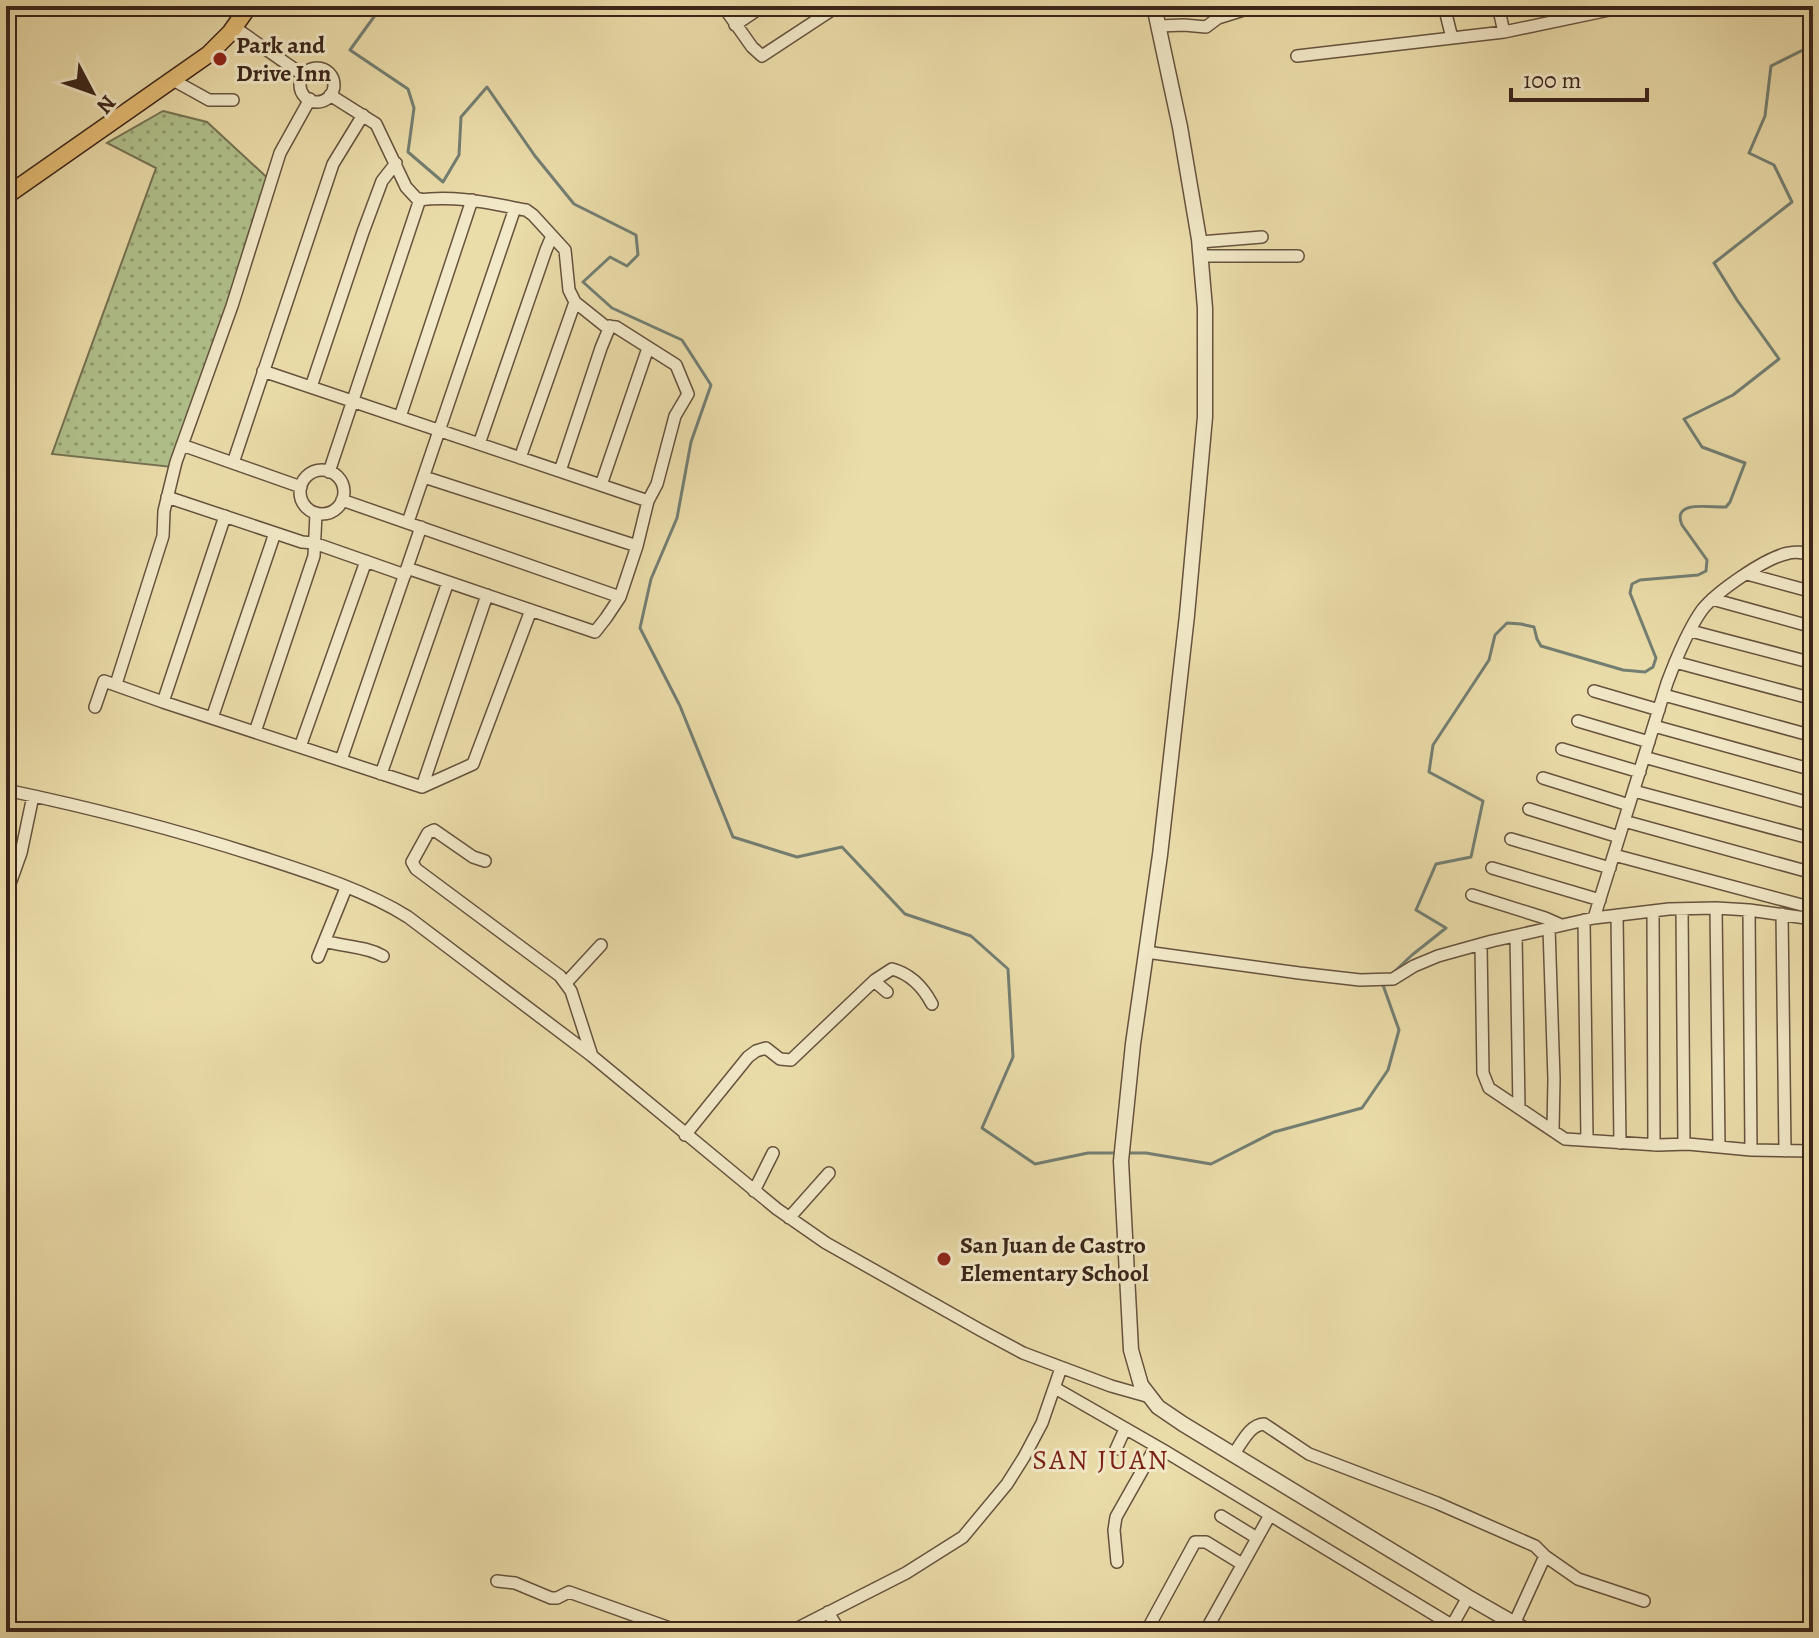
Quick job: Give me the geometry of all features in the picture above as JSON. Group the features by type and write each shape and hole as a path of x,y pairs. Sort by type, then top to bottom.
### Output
{"main road":[{"path":"6,196 209,54 220,45 249,6"}],"street":[{"path":"723,6 762,56 838,6"},
{"path":"735,25 763,6"},
{"path":"1154,6 1194,199 1201,249 1205,308 1205,417 1160,855 1122,1142 1131,1350 1141,1385 1158,1407 1529,1632"},
{"path":"1444,6 1452,38"},
{"path":"1498,6 1504,32"},
{"path":"1297,56 1504,32 1576,11 1628,6"},
{"path":"1159,26 1206,27 1218,18 1250,8"},
{"path":"234,27 303,75"},
{"path":"317,68 327,71 334,85 330,95 321,101 310,99 302,92 303,75 317,68"},
{"path":"173,80 209,100 233,100"},
{"path":"167,497 302,542 448,582 595,632 620,597 648,501 657,484 675,416 688,394 676,365 616,327 605,326 575,302 569,290 565,250 533,215 526,210 472,200 442,197 418,200 406,187 376,124 330,95"},
{"path":"116,684 163,536 164,511 182,445 232,306 280,153 310,99"},
{"path":"233,463 333,164 363,115"},
{"path":"311,387 382,181 396,163"},
{"path":"329,472 420,199"},
{"path":"400,417 472,200"},
{"path":"408,522 515,208"},
{"path":"479,444 552,236"},
{"path":"1201,249 1262,237"},
{"path":"1201,249 1298,256"},
{"path":"520,458 575,302"},
{"path":"560,471 610,326"},
{"path":"601,485 648,348"},
{"path":"263,371 648,501"},
{"path":"182,445 301,487"},
{"path":"318,471 338,477 344,490 336,509 330,513 316,513 304,505 301,487 305,478 318,471"},
{"path":"424,477 637,546"},
{"path":"342,500 620,597"},
{"path":"255,732 314,556 316,513"},
{"path":"163,702 225,516"},
{"path":"341,760 421,527"},
{"path":"212,718 275,533"},
{"path":"1587,1140 1589,919 1600,900 1675,662 1699,614 1712,599 1773,558 1800,551 1813,555"},
{"path":"300,747 366,561"},
{"path":"1747,574 1813,592"},
{"path":"381,774 448,582"},
{"path":"422,787 487,595"},
{"path":"1712,599 1813,627"},
{"path":"95,707 104,681 422,787 473,764 531,610"},
{"path":"1691,631 1813,663"},
{"path":"1675,662 1813,699"},
{"path":"1594,691 1659,710"},
{"path":"1664,695 1813,736"},
{"path":"1578,721 1649,742"},
{"path":"1654,726 1813,770"},
{"path":"1562,749 1640,772"},
{"path":"1644,757 1813,804"},
{"path":"1543,778 1629,805"},
{"path":"6,790 198,837 346,888 408,917 592,1056 754,1191 826,1243 1023,1353 1150,1397"},
{"path":"1634,791 1813,839"},
{"path":"6,895 21,853 33,796"},
{"path":"1529,809 1619,837"},
{"path":"1624,821 1813,873"},
{"path":"485,861 473,857 434,830 428,833 412,862 416,869 555,971 574,998 592,1056"},
{"path":"1511,839 1610,868"},
{"path":"1146,952 1286,972 1360,980 1393,979 1438,956 1589,919 1653,911 1716,908 1807,918 1813,908 1614,855"},
{"path":"1492,868 1600,900"},
{"path":"318,957 346,888"},
{"path":"1472,895 1545,918 1555,927 1553,1130"},
{"path":"1716,908 1719,1146"},
{"path":"1682,909 1684,1144"},
{"path":"1749,910 1751,1150"},
{"path":"1653,911 1654,1145"},
{"path":"1782,914 1785,1151"},
{"path":"1617,915 1620,1143"},
{"path":"1516,936 1519,1107"},
{"path":"325,941 364,948 383,956"},
{"path":"566,983 601,945"},
{"path":"1481,945 1483,1073 1489,1088 1565,1139 1813,1151"},
{"path":"685,1135 748,1057 766,1048 780,1059 791,1060 874,981 892,969 912,979 924,990 932,1004"},
{"path":"874,981 887,992"},
{"path":"754,1191 773,1153"},
{"path":"789,1218 829,1173"},
{"path":"790,1632 906,1573 963,1537 1000,1493 1024,1457 1042,1423 1061,1368"},
{"path":"1055,1388 1156,1446 1455,1630 1468,1597"},
{"path":"1233,1455 1253,1427 1264,1424 1309,1454 1437,1503 1535,1546 1578,1579 1644,1601"},
{"path":"1116,1449 1125,1429"},
{"path":"1117,1562 1116,1517 1156,1446"},
{"path":"1205,1632 1270,1515"},
{"path":"1221,1516 1257,1538"},
{"path":"1146,1632 1195,1542 1206,1542 1242,1564"},
{"path":"1514,1624 1545,1556"},
{"path":"497,1581 515,1583 551,1598 569,1592 681,1632"},
{"path":"828,1612 840,1632"}],"green space":[{"path":"163,111 207,122 273,183 172,467 52,454 156,168 107,143"}],"waterway":[{"path":"374,6 376,14 350,50 408,89 414,108 408,152 443,182 459,155 461,117 487,87 535,156 574,204 636,235 638,255 627,266 610,257 583,282 612,308 682,340 711,385 691,442 677,518 651,579 640,628 680,706 733,837 797,857 842,847 905,914 971,936 1008,969 1013,1057 982,1128 1035,1164 1088,1153 1117,1153"},
{"path":"1393,973 1446,928 1416,910 1436,864 1471,857 1483,801 1429,772 1433,745 1489,660 1495,635 1507,623 1534,627 1541,646 1623,670 1645,672 1653,667 1656,658 1630,593 1632,584 1640,580 1698,575 1706,571 1707,560 1682,525 1682,511 1703,506 1726,507 1745,463 1702,447 1684,419 1733,395 1779,359 1714,263 1792,202 1774,165 1749,153 1765,116 1771,66 1813,45"},
{"path":"1125,1153 1146,1153 1211,1164 1274,1132 1362,1108 1388,1070 1399,1030 1383,985"}],"place":[{"name":"Park and Drive Inn","path":"220,59"},
{"name":"San Juan de Castro Elementary School","path":"944,1259"}],"district":[{"name":"SAN JUAN","path":"1101,1459"}]}
